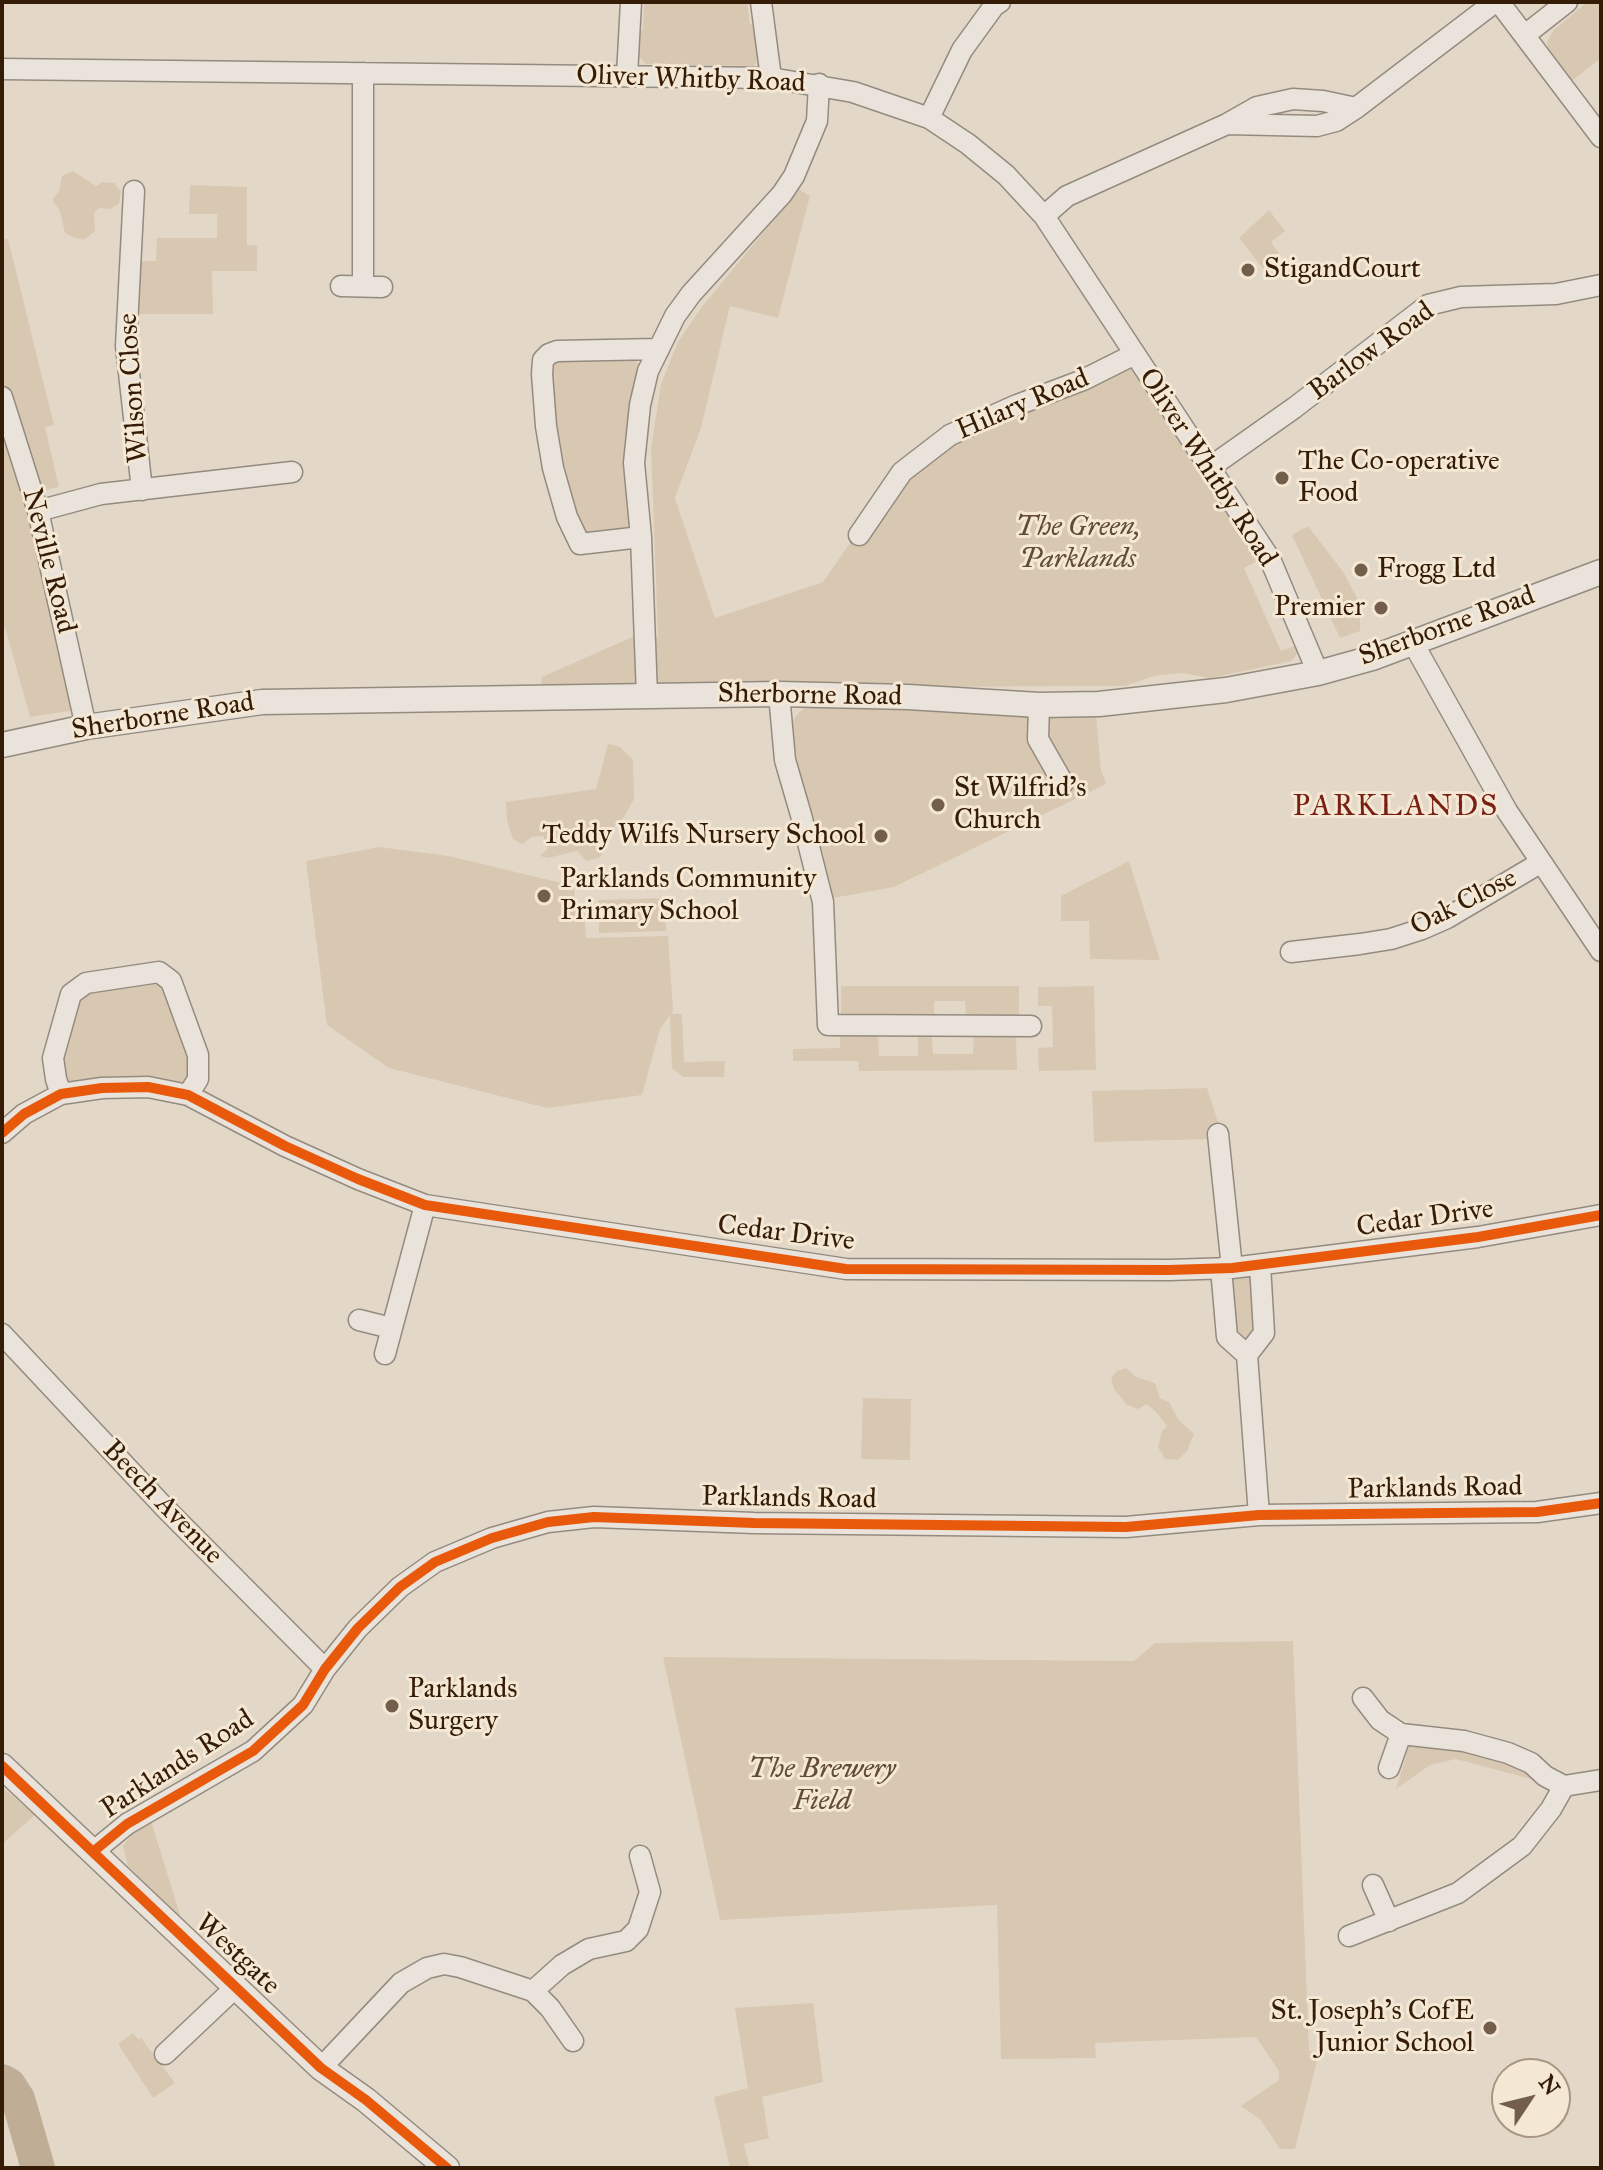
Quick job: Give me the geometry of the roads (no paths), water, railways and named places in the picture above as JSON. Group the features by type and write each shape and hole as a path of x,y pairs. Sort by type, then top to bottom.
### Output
{"street":[{"path":"627,75 631,2"},
{"path":"761,2 771,78"},
{"path":"929,118 962,50 1000,2"},
{"path":"1044,216 1067,196 1227,124 1257,107 1293,99 1356,108 1497,2 1601,137"},
{"path":"1525,35 1567,2"},
{"name":"Oliver Whitby Road","path":"2,69 771,78 819,84 876,98 929,118 1006,175 1044,216 1270,559 1318,673"},
{"path":"341,286 373,286 363,73"},
{"path":"647,696 641,537 634,463 640,405 657,349 675,316 691,294 782,194 794,176 817,121 819,84"},
{"name":"Wilson Close","path":"134,191 126,346 142,490"},
{"name":"Barlow Road","path":"1209,468 1294,408 1428,305 1472,295 1556,294 1601,285"},
{"path":"641,537 580,544 567,517 553,468 543,360 557,351 657,349"},
{"name":"Hilary Road","path":"859,535 902,472 950,435 1083,380 1133,355"},
{"name":"Neville Road","path":"2,397 38,511 86,727"},
{"path":"38,511 101,494 292,472"},
{"name":"Sherborne Road","path":"2,745 86,727 262,702 779,694 908,697 1039,705 1099,704 1226,690 1318,673 1413,643 1601,572"},
{"path":"1413,643 1507,811 1601,951"},
{"path":"779,694 785,760 823,902 828,1025 1031,1026"},
{"path":"1039,705 1038,739 1063,783"},
{"name":"Oak Close","path":"1291,952 1391,939 1422,929 1447,918 1540,863"},
{"path":"61,1094 53,1058 71,994 86,983 159,972 171,981 198,1055 198,1079 188,1095"},
{"name":"Cedar Drive","path":"2,1133 24,1114 61,1094 102,1088 148,1087 188,1095 285,1146 425,1205 846,1269 1226,1268 1478,1237 1601,1215"},
{"path":"1218,1134 1227,1337 1247,1355"},
{"path":"385,1354 425,1205"},
{"path":"1259,1515 1247,1355 1264,1333 1260,1265"},
{"path":"359,1320 391,1328"},
{"name":"Beech Avenue","path":"2,1334 177,1520 325,1669"},
{"name":"Parklands Road","path":"94,1851 127,1824 253,1751 303,1705 325,1669 358,1628 389,1597 435,1562 492,1538 548,1522 594,1517 754,1523 1126,1527 1259,1515 1537,1512 1601,1503"},
{"path":"1571,1507 1601,1520"},
{"path":"1363,1698 1380,1720 1401,1734 1464,1741 1508,1753 1531,1763 1545,1776 1564,1786 1601,1780"},
{"path":"1389,1768 1401,1734"},
{"name":"Westgate","path":"2,1766 321,2068 366,2100 447,2168"},
{"path":"1349,1936 1458,1893 1485,1875 1522,1846 1551,1809 1564,1786"},
{"path":"533,1991 562,1965 589,1949 626,1941 638,1929 650,1892 640,1856"},
{"path":"1373,1885 1389,1921"},
{"path":"321,2068 401,1983 427,1968 444,1964 533,1991 550,2008 573,2041"},
{"path":"165,2054 236,1987"}],"waterway":[{"path":"2,2081 9,2085 18,2099 38,2168"}],"place":[{"name":"StigandCourt","path":"1248,270"},
{"name":"The Co-operative Food","path":"1282,478"},
{"name":"Frogg Ltd","path":"1361,570"},
{"name":"Premier","path":"1381,608"},
{"name":"St Wilfrid’s Church","path":"938,805"},
{"name":"Teddy Wilfs Nursery School","path":"881,836"},
{"name":"Parklands Community Primary School","path":"544,896"},
{"name":"Parklands Surgery","path":"392,1706"},
{"name":"St. Joseph's CofE Junior School","path":"1490,2028"}],"district":[{"name":"PARKLANDS","path":"1396,808"}],"park label":[{"name":"The Green, Parklands","path":"1078,544"},
{"name":"The Brewery Field","path":"822,1786"}]}
